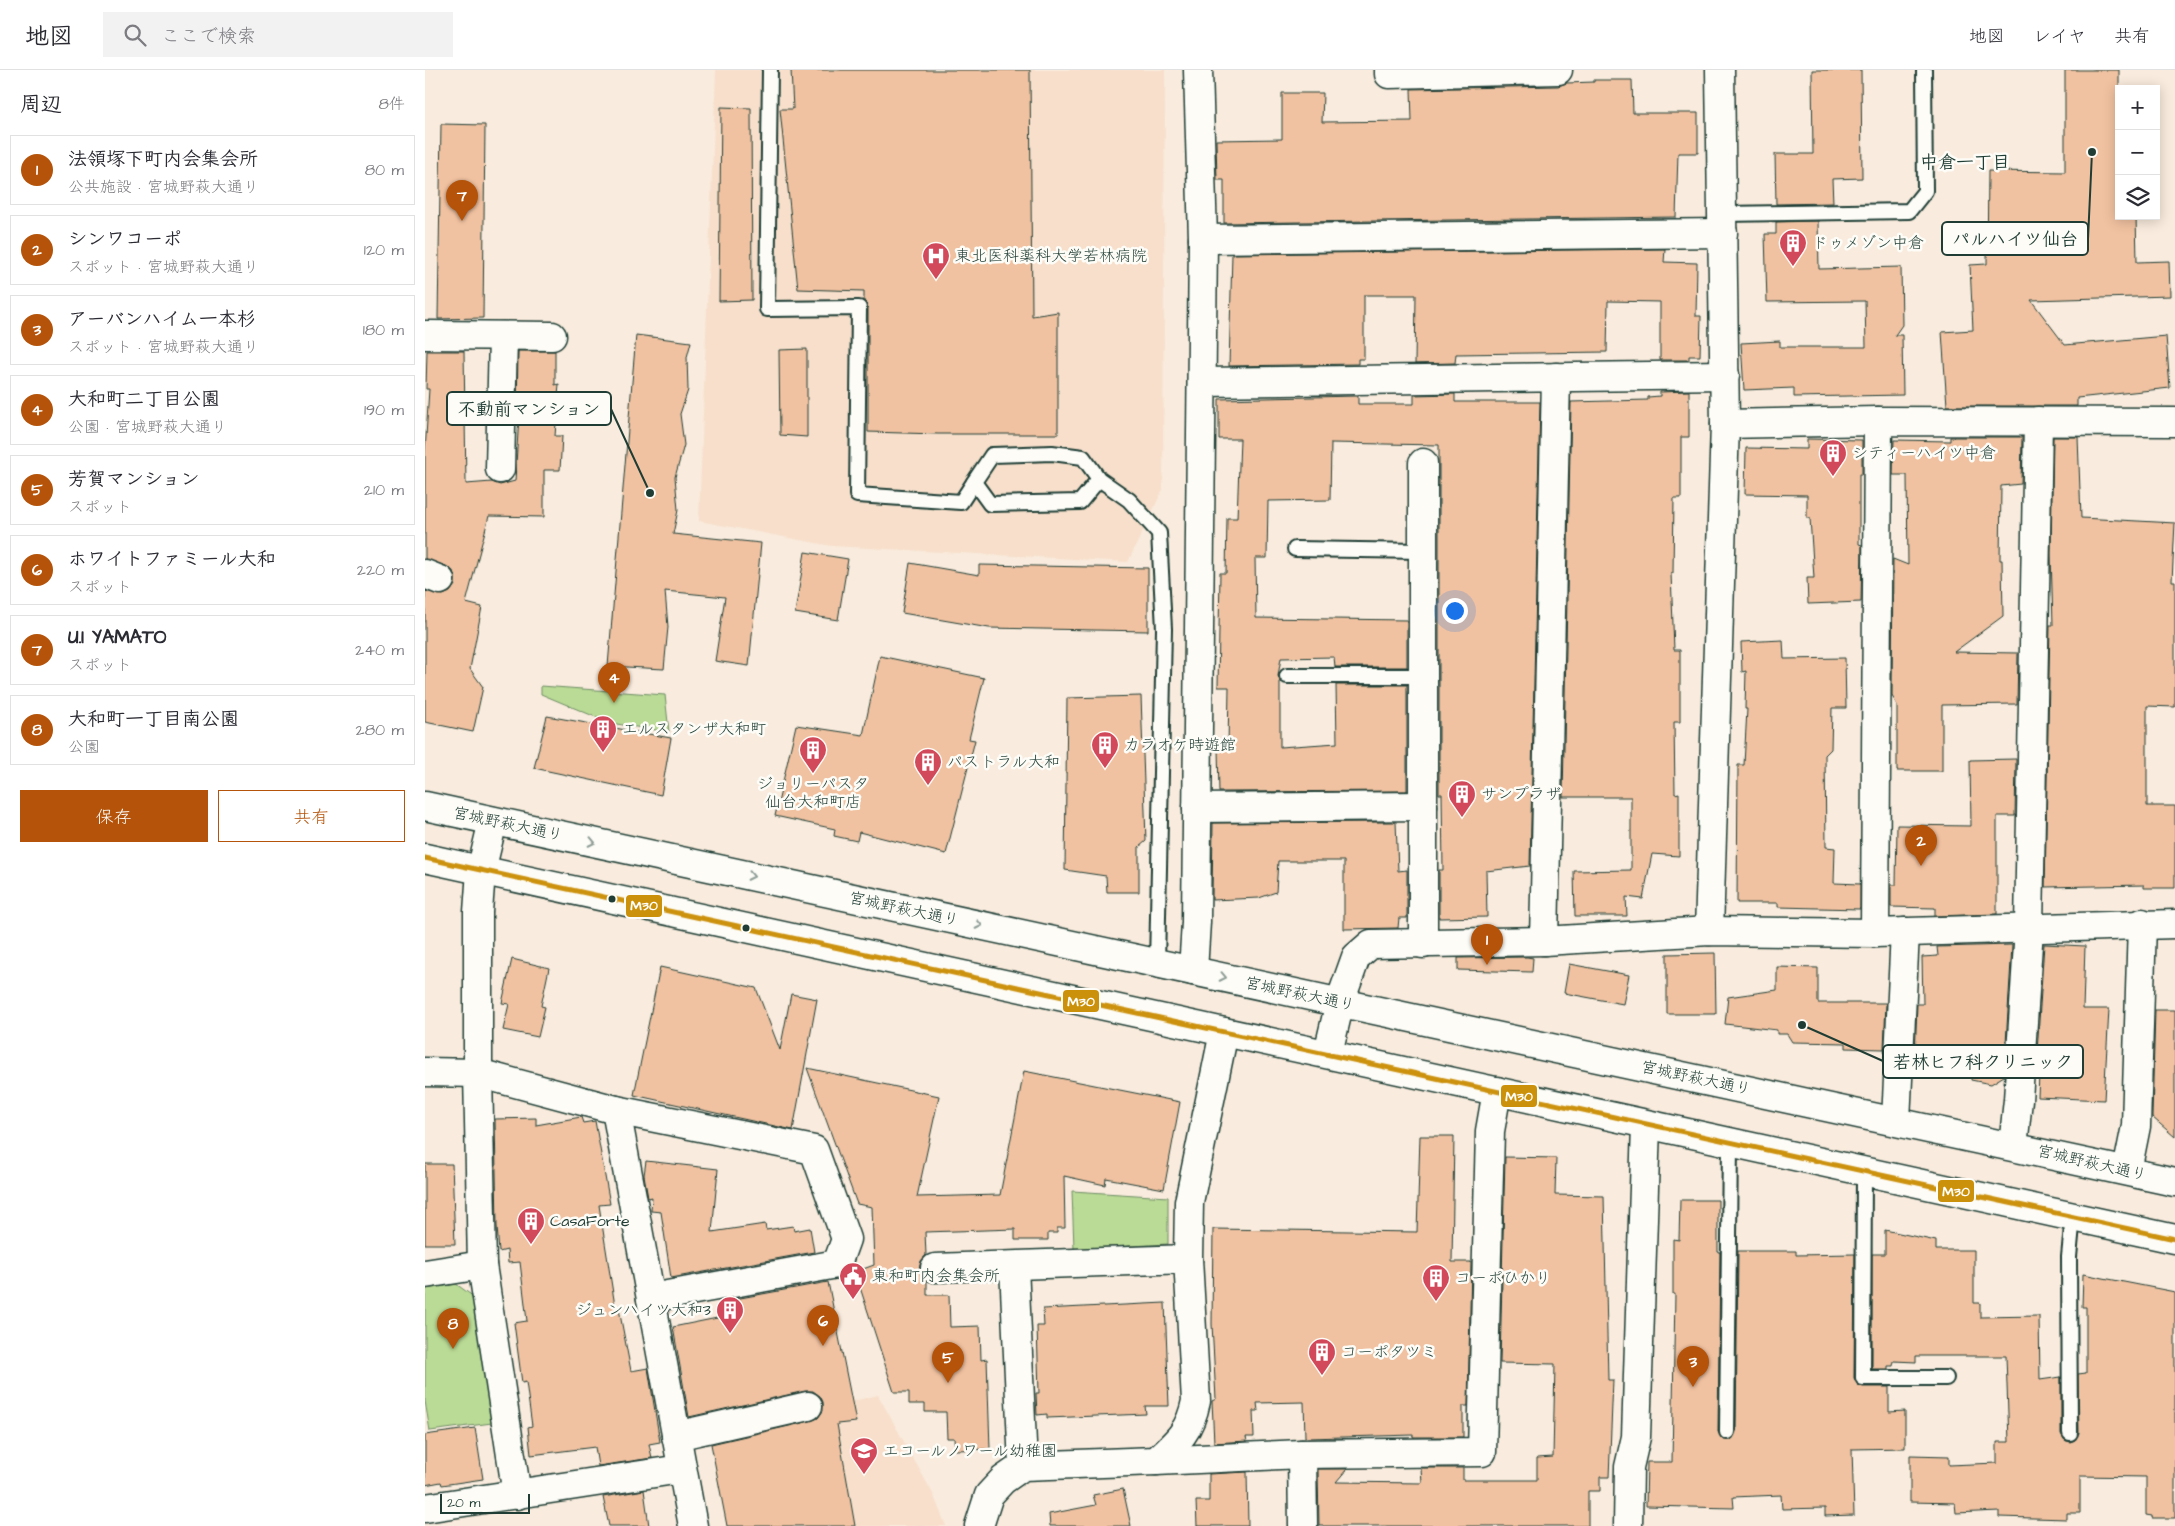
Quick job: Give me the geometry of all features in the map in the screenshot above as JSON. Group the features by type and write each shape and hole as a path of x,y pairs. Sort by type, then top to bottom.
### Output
{"street":[{"path":"1193,971 1196,922 1203,382 1203,238 1198,70"},
{"path":"1389,70 1389,74 1558,70"},
{"path":"1709,930 1725,424 1720,70"},
{"path":"1203,238 1723,224"},
{"path":"425,336 552,336"},
{"path":"500,469 503,336"},
{"path":"1203,382 1725,375"},
{"path":"1545,941 1556,377"},
{"path":"1725,424 1878,421 2175,422"},
{"path":"1875,933 1878,421"},
{"path":"2013,1146 2018,1100 2029,928 2038,422"},
{"path":"1423,463 1423,944"},
{"name":"宮城野萩大通り","path":"425,806 2175,1182"},
{"path":"1197,808 1423,806"},
{"path":"493,821 481,871 478,912 478,1073 483,1265 517,1495"},
{"path":"425,858 1328,1053 1730,1143 2175,1239"},
{"path":"2127,1171 2136,1126 2138,1094 2142,923"},
{"path":"1328,1053 1340,1002 1356,958 1371,944 1545,941 1709,930 1875,933 2142,923 2175,924"},
{"path":"1896,1121 1905,932"},
{"path":"1156,1461 1182,1438 1192,1419 1196,1401 1188,1259 1188,1222 1192,1183 1225,1032"},
{"path":"425,1072 478,1073 616,1110 815,1150 846,1239 837,1264 651,1298"},
{"path":"979,1526 989,1495 1003,1480 1023,1466 1302,1454 1482,1452 1490,1131 1497,1091"},
{"path":"616,1110 693,1526"},
{"path":"1628,1526 1629,1467 1636,1437 1646,1124"},
{"path":"935,1268 1188,1259"},
{"path":"425,1274 483,1265"},
{"path":"1014,1266 1023,1466"},
{"path":"676,1436 809,1406"},
{"path":"1302,1454 1303,1526"},
{"path":"425,1508 681,1469"},
{"path":"425,1513 426,1526"}],"lane":[{"path":"770,70 767,309 859,308 857,495 961,502 992,455 1052,453 1083,457 1099,479 1129,500 1159,533 1164,629 1157,964"},
{"path":"1723,224 1909,211 1925,191 1924,70"},
{"path":"974,482 990,504 1081,502 1099,479"},
{"path":"1295,549 1423,551"},
{"path":"1287,676 1423,676"},
{"path":"1727,1432 1730,1143"},
{"path":"1864,1171 1863,1378 1946,1378"},
{"path":"2071,1433 2069,1257 2073,1216"}],"shaded area":[{"name":"東北医科薬科大学若林病院","path":"716,70 1165,70 1163,489 1128,562 832,546 699,521"},
{"name":"エコールノワール幼稚園","path":"878,1395 933,1494 946,1526 814,1526 795,1415"}],"green space":[{"path":"541,686 665,695 669,732 610,723 541,694"},
{"path":"1072,1191 1168,1197 1168,1244 1074,1249"},
{"path":"456,1284 474,1297 492,1423 430,1431 425,1401 425,1289"}],"building":[{"path":"791,70 1030,70 1032,316 1058,312 1058,434 868,432 868,308 864,301 864,291 798,289 780,109 793,109"},
{"path":"1812,70 1861,70 1862,178 1832,179 1833,203 1776,204 1775,154 1813,154"},
{"path":"2065,70 2119,70 2119,85 2115,85 2115,220 2136,220 2137,262 2169,261 2170,296 2031,300 2065,345 2166,336 2170,388 2077,398 2077,406 1947,406 1942,332 1973,330 1970,265 1987,264 1988,171 2065,172"},
{"path":"1594,80 1632,80 1633,113 1698,113 1698,153 1678,153 1676,217 1224,223 1224,180 1217,180 1216,140 1282,139 1282,93 1323,93 1322,122 1412,121 1411,89 1558,86 1567,83 1594,82"},
{"path":"721,107 751,108 752,300 719,301"},
{"path":"441,124 485,125 483,318 438,319"},
{"path":"1818,221 1819,269 1901,267 1902,325 1895,335 1902,335 1903,395 1794,397 1794,388 1744,390 1741,343 1780,341 1780,347 1866,347 1865,301 1767,302 1765,234 1776,234 1776,222"},
{"path":"1665,249 1664,262 1697,263 1696,316 1701,316 1700,356 1689,356 1689,360 1660,360 1660,302 1608,301 1607,352 1456,354 1455,363 1415,364 1416,295 1364,295 1364,359 1358,359 1358,364 1229,366 1232,254"},
{"path":"636,335 691,342 687,357 688,390 680,414 684,445 675,477 678,510 673,534 761,543 749,666 715,661 725,597 665,591 668,627 664,669 608,666"},
{"path":"807,349 807,437 780,435 779,350"},
{"path":"427,351 464,351 466,484 492,482 500,485 515,481 519,416 517,416 518,351 555,351 555,385 559,384 555,436 562,436 560,470 544,470 544,517 489,516 466,603 482,607 470,669 483,687 473,732 425,722 425,591 443,595 450,592 455,585 453,571 446,566 425,559 425,452 429,389 426,389"},
{"path":"1689,391 1689,437 1681,437 1681,498 1674,498 1673,573 1671,573 1674,650 1680,650 1680,722 1674,722 1675,794 1679,793 1679,856 1652,854 1643,899 1626,897 1627,916 1575,916 1574,871 1631,870 1631,797 1563,797 1571,402 1648,400 1648,397 1660,396 1660,392"},
{"path":"1455,394 1455,402 1540,402 1530,866 1486,871 1487,917 1439,918 1439,870 1443,870 1442,794 1439,794 1439,445 1331,443 1330,500 1268,501 1267,558 1255,558 1256,618 1407,620 1407,667 1335,667 1334,657 1281,658 1278,676 1280,681 1280,747 1337,743 1336,685 1407,685 1407,791 1219,792 1218,748 1228,748 1229,687 1218,687 1220,573 1226,573 1227,518 1237,518 1240,439 1219,439 1219,399 1358,396 1358,404 1414,404 1414,395"},
{"path":"1950,437 2022,437 2021,484 2001,486 2000,560 2002,560 2003,616 1954,652 2018,653 2017,704 1942,705 1942,771 1897,771 1897,705 1892,696 1893,559 1908,565 1907,475 1893,475 1894,440 1950,441"},
{"path":"2053,437 2078,437 2081,518 2175,523 2172,581 2175,581 2175,707 2147,706 2147,806 2175,806 2175,888 2144,888 2144,885 2045,887 2050,625 2053,625 2051,553"},
{"path":"1807,439 1862,440 1862,474 1859,474 1859,544 1862,545 1861,602 1808,604 1807,578 1814,578 1810,518 1807,518 1807,495 1745,494 1746,448 1807,449"},
{"path":"805,552 848,559 838,620 795,613"},
{"path":"910,563 979,575 979,565 1148,568 1148,631 989,628 902,613"},
{"path":"1783,640 1784,659 1845,658 1846,708 1832,708 1831,749 1825,755 1826,847 1835,848 1834,883 1860,884 1860,909 1778,907 1778,903 1737,903 1738,765 1744,765 1747,709 1745,709 1746,671 1742,672 1741,642"},
{"path":"880,656 984,678 969,739 975,740 946,854 859,832 857,841 834,836 835,829 775,816 796,725 863,735"},
{"name":"カラオケ時遊館","path":"1141,696 1146,841 1139,847 1139,892 1107,892 1106,876 1065,870 1067,698"},
{"name":"エルスタンザ大和町","path":"547,716 671,738 661,795 534,768"},
{"path":"2016,759 2015,816 1997,816 1997,914 1935,916 1935,908 1891,907 1891,885 1896,885 1897,825 1971,826 1970,760"},
{"path":"1396,822 1398,871 1407,870 1407,918 1399,918 1398,928 1344,929 1344,861 1278,861 1276,892 1259,898 1212,900 1213,823"},
{"path":"2044,944 2085,946 2083,1009 2109,1009 2104,1100 2038,1097 2040,1051 2037,1053"},
{"path":"2012,945 2004,1076 1991,1084 1971,1080 1971,1058 1915,1058 1917,1004 1923,1004 1922,957 1938,956 1937,947"},
{"path":"1715,953 1716,1014 1667,1014 1667,954"},
{"path":"1458,958 1533,958 1532,972 1458,970"},
{"path":"512,959 549,968 541,1006 545,1007 538,1037 503,1030 509,1004 502,1003"},
{"path":"1569,964 1629,975 1623,1004 1564,993"},
{"path":"660,967 756,988 780,1050 791,994 817,999 793,1130 634,1095"},
{"path":"1777,967 1818,968 1818,1003 1886,1003 1884,1049 1846,1048 1846,1043 1792,1042 1787,1034 1777,1034 1777,1030 1725,1024 1728,997 1777,990"},
{"path":"2155,1010 2175,1010 2175,1137 2152,1117"},
{"path":"807,1068 939,1096 917,1197 1000,1195 1024,1071 1180,1102 1164,1189 1106,1178 1105,1185 1064,1176 1065,1228 1057,1228 1057,1233 1048,1233 1048,1240 1015,1240 1015,1229 925,1232 926,1255 921,1261 919,1269 927,1281 927,1295 949,1295 950,1327 980,1326 981,1360 987,1359 990,1449 955,1450 954,1438 947,1438 946,1412 925,1412 925,1404 909,1404 909,1392 894,1392 855,1272 874,1265 872,1207 857,1204"},
{"path":"581,1117 583,1123 595,1121 610,1204 599,1205 615,1306 619,1309 631,1371 648,1368 660,1442 649,1444 652,1458 598,1466 595,1447 531,1455 528,1427 532,1426 526,1382 522,1383 514,1323 527,1321 520,1262 508,1263 507,1250 499,1252 497,1226 495,1119 536,1118 536,1125"},
{"path":"1420,1136 1454,1136 1452,1262 1471,1262 1468,1406 1463,1406 1463,1437 1413,1437 1413,1435 1308,1438 1305,1437 1304,1402 1257,1403 1258,1411 1253,1411 1254,1437 1246,1437 1247,1441 1214,1443 1212,1401 1216,1399 1212,1324 1213,1229 1417,1232"},
{"path":"1505,1157 1556,1158 1555,1195 1604,1196 1608,1380 1613,1380 1609,1477 1600,1477 1600,1491 1588,1491 1588,1526 1319,1526 1318,1469 1347,1469 1336,1482 1422,1483 1421,1468 1463,1468 1463,1480 1537,1480 1537,1458 1553,1457 1555,1364 1500,1363"},
{"path":"646,1161 718,1169 712,1232 765,1224 766,1230 793,1226 794,1231 810,1228 814,1252 671,1278 661,1212 651,1211 652,1197 648,1198 644,1175"},
{"path":"425,1164 452,1164 455,1244 425,1244"},
{"path":"1680,1200 1718,1200 1718,1252 1720,1252 1718,1432 1723,1440 1732,1439 1736,1432 1738,1251 1796,1251 1796,1255 1855,1254 1854,1378 1858,1385 1863,1387 1889,1387 1889,1412 1905,1411 1905,1448 1852,1449 1854,1515 1825,1516 1825,1508 1782,1509 1781,1495 1733,1497 1734,1508 1646,1506 1647,1462 1672,1462 1675,1294 1673,1294 1673,1239 1679,1240"},
{"path":"1885,1230 1936,1241 1936,1250 1974,1250 1974,1303 1980,1303 1980,1317 2039,1316 2040,1380 2061,1377 2061,1434 2065,1440 2070,1442 2075,1440 2079,1433 2078,1374 2086,1373 2086,1307 2082,1307 2083,1274 2175,1292 2175,1518 2152,1518 2152,1516 2146,1515 2146,1477 2080,1476 2080,1513 2067,1513 2067,1519 1999,1517 1999,1511 1956,1513 1955,1503 1910,1502 1910,1455 1949,1456 1949,1465 1997,1463 1997,1442 2009,1442 2006,1356 1916,1356 1916,1362 1894,1361 1893,1366 1888,1366 1888,1369 1872,1369 1872,1254 1885,1254"},
{"path":"828,1282 856,1422 837,1424 855,1526 727,1526 711,1444 811,1421 818,1418 823,1411 823,1402 820,1396 813,1391 805,1391 689,1417 673,1327 737,1314 735,1299"},
{"path":"1165,1303 1169,1406 1145,1406 1146,1414 1047,1418 1047,1414 1037,1415 1036,1393 1039,1393 1037,1326 1044,1326 1043,1309"},
{"path":"475,1428 483,1479 442,1485 441,1482 425,1485 425,1435"},
{"path":"1247,1472 1248,1526 1197,1526 1196,1501 1209,1501 1209,1474"},
{"path":"1123,1489 1131,1526 1050,1526 1049,1514 1096,1505 1093,1495"},
{"path":"644,1490 649,1526 609,1526 603,1497"}],"transit line":[{"name":"M30","path":"425,858 2175,1239"}],"place":[{"name":"パルハイツ仙台","path":"2092,152"},
{"name":"U.I YAMATO","path":"462,221"},
{"name":"ドゥメゾン中倉","path":"1793,267"},
{"name":"東北医科薬科大学若林病院","path":"936,280"},
{"name":"シティーハイツ中倉","path":"1833,477"},
{"name":"不動前マンション","path":"650,493"},
{"name":"大和町二丁目公園","path":"614,703"},
{"name":"エルスタンザ大和町","path":"603,753"},
{"name":"カラオケ時遊館","path":"1105,769"},
{"name":"ジョリーパスタ 仙台大和町店","path":"813,774"},
{"name":"パストラル大和","path":"928,786"},
{"name":"サンプラザ","path":"1462,818"},
{"name":"シンワコーポ","path":"1921,866"},
{"name":"法領塚下町内会集会所","path":"1487,965"},
{"name":"若林ヒフ科クリニック","path":"1802,1025"},
{"name":"CasaForte","path":"531,1245"},
{"name":"東和町内会集会所","path":"853,1300"},
{"name":"コーポひかり","path":"1436,1302"},
{"name":"ジュンハイツ大和3","path":"730,1334"},
{"name":"ホワイトファミール大和","path":"823,1346"},
{"name":"大和町一丁目南公園","path":"453,1349"},
{"name":"コーポタツミ","path":"1322,1376"},
{"name":"芳賀マンション","path":"948,1383"},
{"name":"アーバンハイム一本杉","path":"1693,1387"},
{"name":"エコールノワール幼稚園","path":"864,1475"}],"district":[{"name":"中倉一丁目","path":"1965,162"}]}
